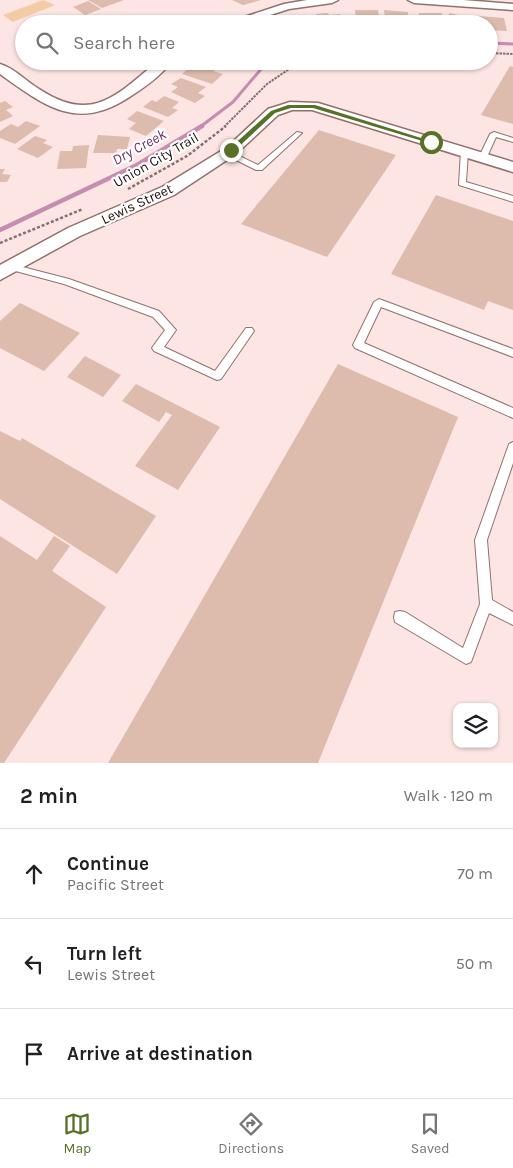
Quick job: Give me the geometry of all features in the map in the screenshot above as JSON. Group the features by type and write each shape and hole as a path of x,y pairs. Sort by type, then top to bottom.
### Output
{"street":[{"path":"258,15 288,6 318,0 332,0"},
{"path":"414,0 513,7"},
{"path":"0,68 55,106 81,112 99,109 132,90 155,70"},
{"name":"Lewis Street","path":"5,270 74,232 168,192 226,153 273,112 290,106 313,106 464,152"},
{"path":"464,152 513,167"}],"lane":[{"path":"226,153 259,168 299,133"},
{"path":"482,157 494,134 513,140"},
{"path":"464,152 462,183 513,199"},
{"path":"5,270 66,280 156,314 171,330 157,348 217,376 248,330"},
{"path":"513,353 379,302 358,345 513,413"},
{"path":"400,617 466,657 486,604 481,540 513,447"},
{"path":"486,604 513,618"}],"path":[{"path":"498,53 513,54"},
{"name":"Union City Trail","path":"127,190 155,175 203,144 228,124 269,81 283,70"},
{"path":"0,243 84,208"}],"shaded area":[{"path":"43,0 55,5 30,15 15,15 15,21 13,22 3,15"}],"building":[{"path":"88,0 124,0 102,8"},
{"path":"232,0 261,0 243,5"},
{"path":"88,1 101,9 85,15 73,7"},
{"path":"355,10 378,10 379,15 355,15"},
{"path":"384,10 408,12 408,15 385,15"},
{"path":"327,13 330,15 317,15"},
{"path":"419,13 442,13 442,15 419,15"},
{"path":"498,18 504,18 507,31 498,30"},
{"path":"510,66 513,67 513,124 481,115"},
{"path":"187,70 214,70 213,71 223,74 212,84 182,74"},
{"path":"181,78 206,87 198,93 205,96 195,103 171,92 178,87 171,84"},
{"path":"164,96 179,102 172,108 178,110 168,117 143,107 152,100 156,102"},
{"path":"5,101 13,107 6,110 13,116 0,122 0,103"},
{"path":"137,111 164,121 146,136 129,129 136,123 127,119"},
{"path":"26,121 40,126 15,144 0,138 0,131 11,124 18,127"},
{"path":"319,130 396,155 327,257 241,224"},
{"path":"98,135 130,137 127,149 117,149 116,153 93,153"},
{"path":"35,136 47,140 43,143 53,147 38,158 17,149"},
{"path":"89,145 86,168 57,169 60,151 72,151 73,146"},
{"path":"0,169 5,169 2,174 11,175 7,182 0,182"},
{"path":"436,195 513,221 513,310 488,301 484,310 391,274"},
{"path":"20,303 80,333 44,371 0,348 0,321"},
{"path":"85,356 121,375 103,397 67,377"},
{"path":"338,364 458,417 318,763 108,763"},
{"path":"136,384 220,427 178,490 135,466 172,415 166,412 159,422 122,401"},
{"path":"0,431 20,441 22,438 156,516 117,574 0,499"},
{"path":"0,536 37,560 54,536 70,546 52,571 106,607 4,763 0,763"}],"waterway":[{"name":"Dry Creek","path":"498,43 513,44"},
{"name":"Dry Creek","path":"200,127 233,102 260,70"},
{"name":"Dry Creek","path":"0,230 137,165 202,126"}],"route":[{"path":"231,150 273,112 290,106 313,106 431,142"}]}
